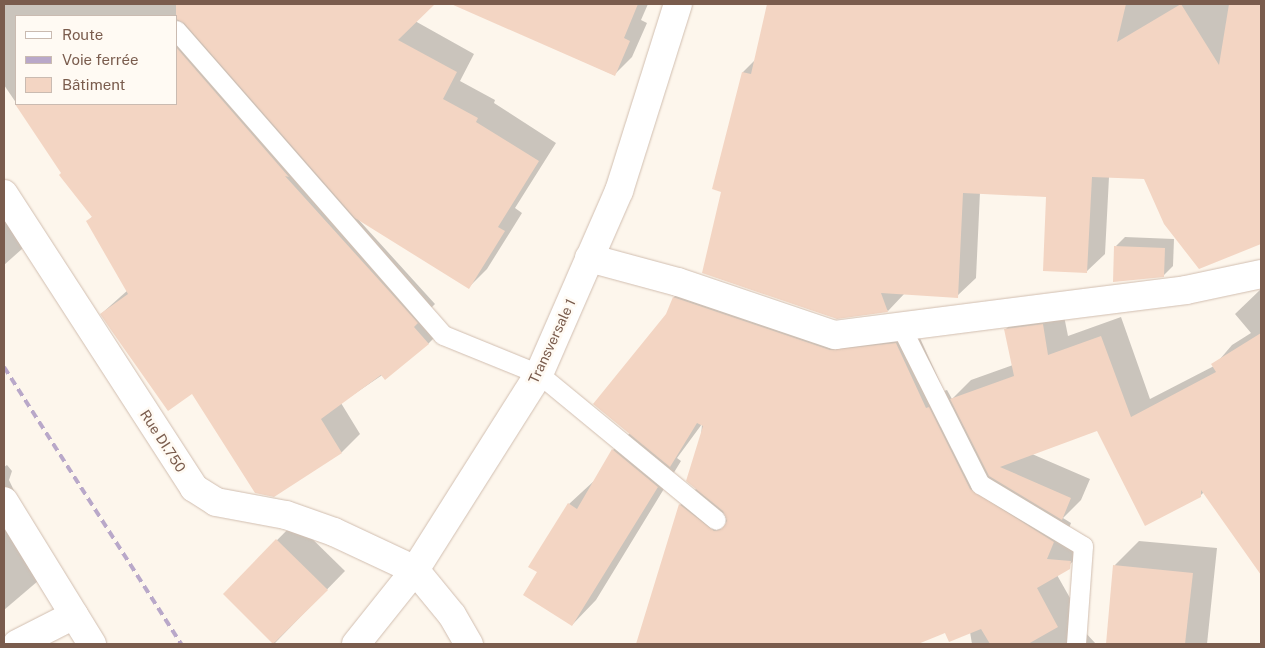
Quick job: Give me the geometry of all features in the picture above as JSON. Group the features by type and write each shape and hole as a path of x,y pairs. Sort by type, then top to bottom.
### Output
{"street":[{"name":"Transversale 1","path":"356,644 414,570 539,374 619,191 678,4"},
{"name":"Rue DI.750","path":"4,194 194,488 216,502 286,515 334,532 414,570"},
{"path":"589,258 678,282 835,335 1186,290 1261,274"},
{"path":"4,500 92,644"},
{"path":"414,570 452,615 470,644"},
{"path":"17,644 74,615"}],"lane":[{"path":"178,32 443,335 539,374 716,520"},
{"path":"901,327 980,484 1083,546 1076,644"}],"building":[{"path":"176,4 435,4 398,40 457,72 443,99 478,118 476,122 539,161 498,227 505,231 469,289 355,218 184,23 178,20 178,15 176,15"},
{"path":"451,4 638,4 624,38 630,41 615,76"},
{"path":"767,4 1126,4 1117,42 1181,4 1219,65 1229,4 1261,4 1261,244 1199,269 1164,224 1144,179 1092,177 1087,273 1043,271 1046,197 963,193 958,298 881,293 888,312 837,319 702,273 721,192 712,189 742,72 751,74"},
{"path":"178,49 289,177 285,176 418,323 414,327 429,344 385,380 381,375 321,419 342,453 274,497 255,493 192,394 168,411 100,314 128,294 86,221 92,217 59,175 61,173 16,105 178,105"},
{"path":"1114,246 1165,248 1164,277 1113,282"},
{"path":"673,297 830,350 896,343 926,408 929,407 970,489 1054,542 1047,559 1071,561 1070,569 1037,588 1058,627 1028,644 990,644 981,629 949,642 945,633 918,644 636,644 679,504 714,531 720,530 727,521 723,511 686,481 703,426 697,423 670,467 593,404 666,314"},
{"path":"1043,324 1048,355 1101,336 1131,417 1216,372 1211,364 1261,333 1261,575 1201,490 1201,497 1145,526 1097,431 1000,467 1071,498 1062,520 989,476 950,399 1014,376 1004,329"},
{"path":"612,449 658,487 572,626 523,595 537,572 528,567 568,503 577,509"},
{"path":"276,539 328,590 273,644 223,594"},
{"path":"1113,565 1193,573 1185,644 1106,644"}],"railway":[{"path":"4,367 181,644"}]}
